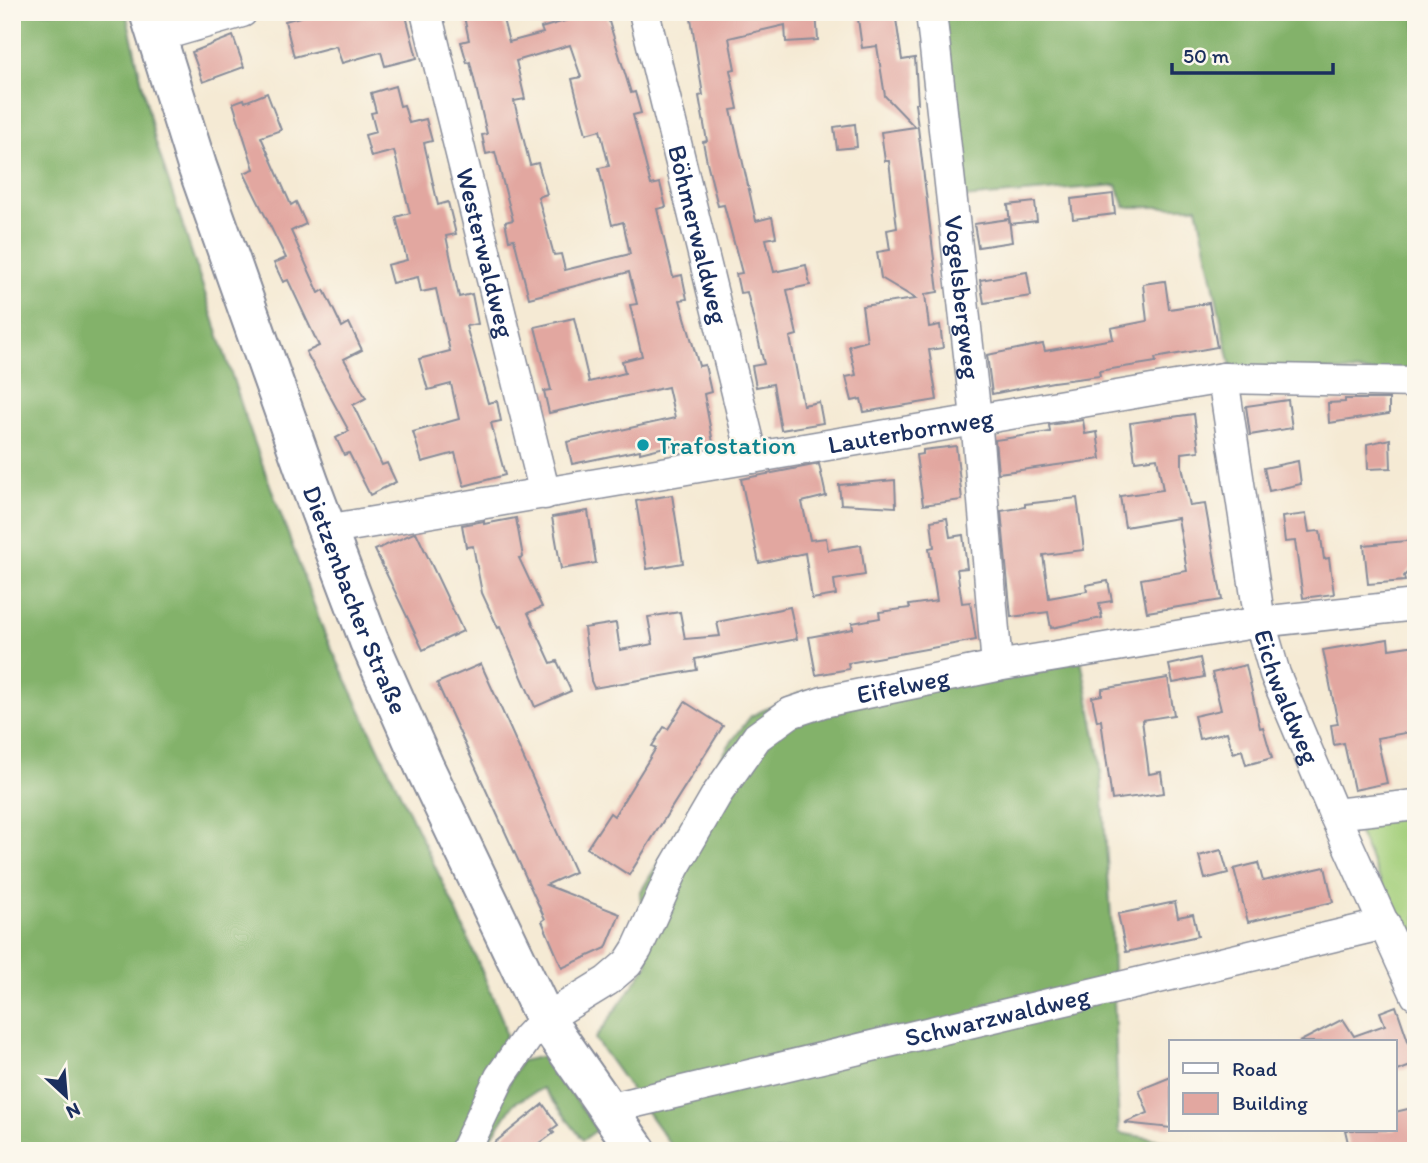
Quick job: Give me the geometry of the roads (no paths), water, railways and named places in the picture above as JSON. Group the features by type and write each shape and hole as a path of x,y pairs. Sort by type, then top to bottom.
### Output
{"main road":[{"name":"Dietzenbacher Straße","path":"152,25 197,166 326,530 369,641 424,766 545,1019 637,1151"}],"street":[{"path":"152,25 242,12"},
{"name":"Westerwaldweg","path":"426,12 545,494"},
{"name":"Böhmerwaldweg","path":"644,12 753,458"},
{"name":"Vogelsbergweg","path":"930,12 976,418 997,666"},
{"name":"Lauterbornweg","path":"326,530 1223,378 1416,382"},
{"name":"Eichwaldweg","path":"1223,378 1260,622 1275,674 1334,814 1416,995"},
{"name":"Eifelweg","path":"465,1151 509,1062 545,1019 607,981 628,963 694,834 741,759 757,737 774,722 790,713 823,702 997,666 1260,622 1416,604"},
{"path":"1334,814 1416,805"},
{"name":"Schwarzwaldweg","path":"607,1109 1385,924"}],"place":[{"name":"Trafostation","path":"643,445"}]}
